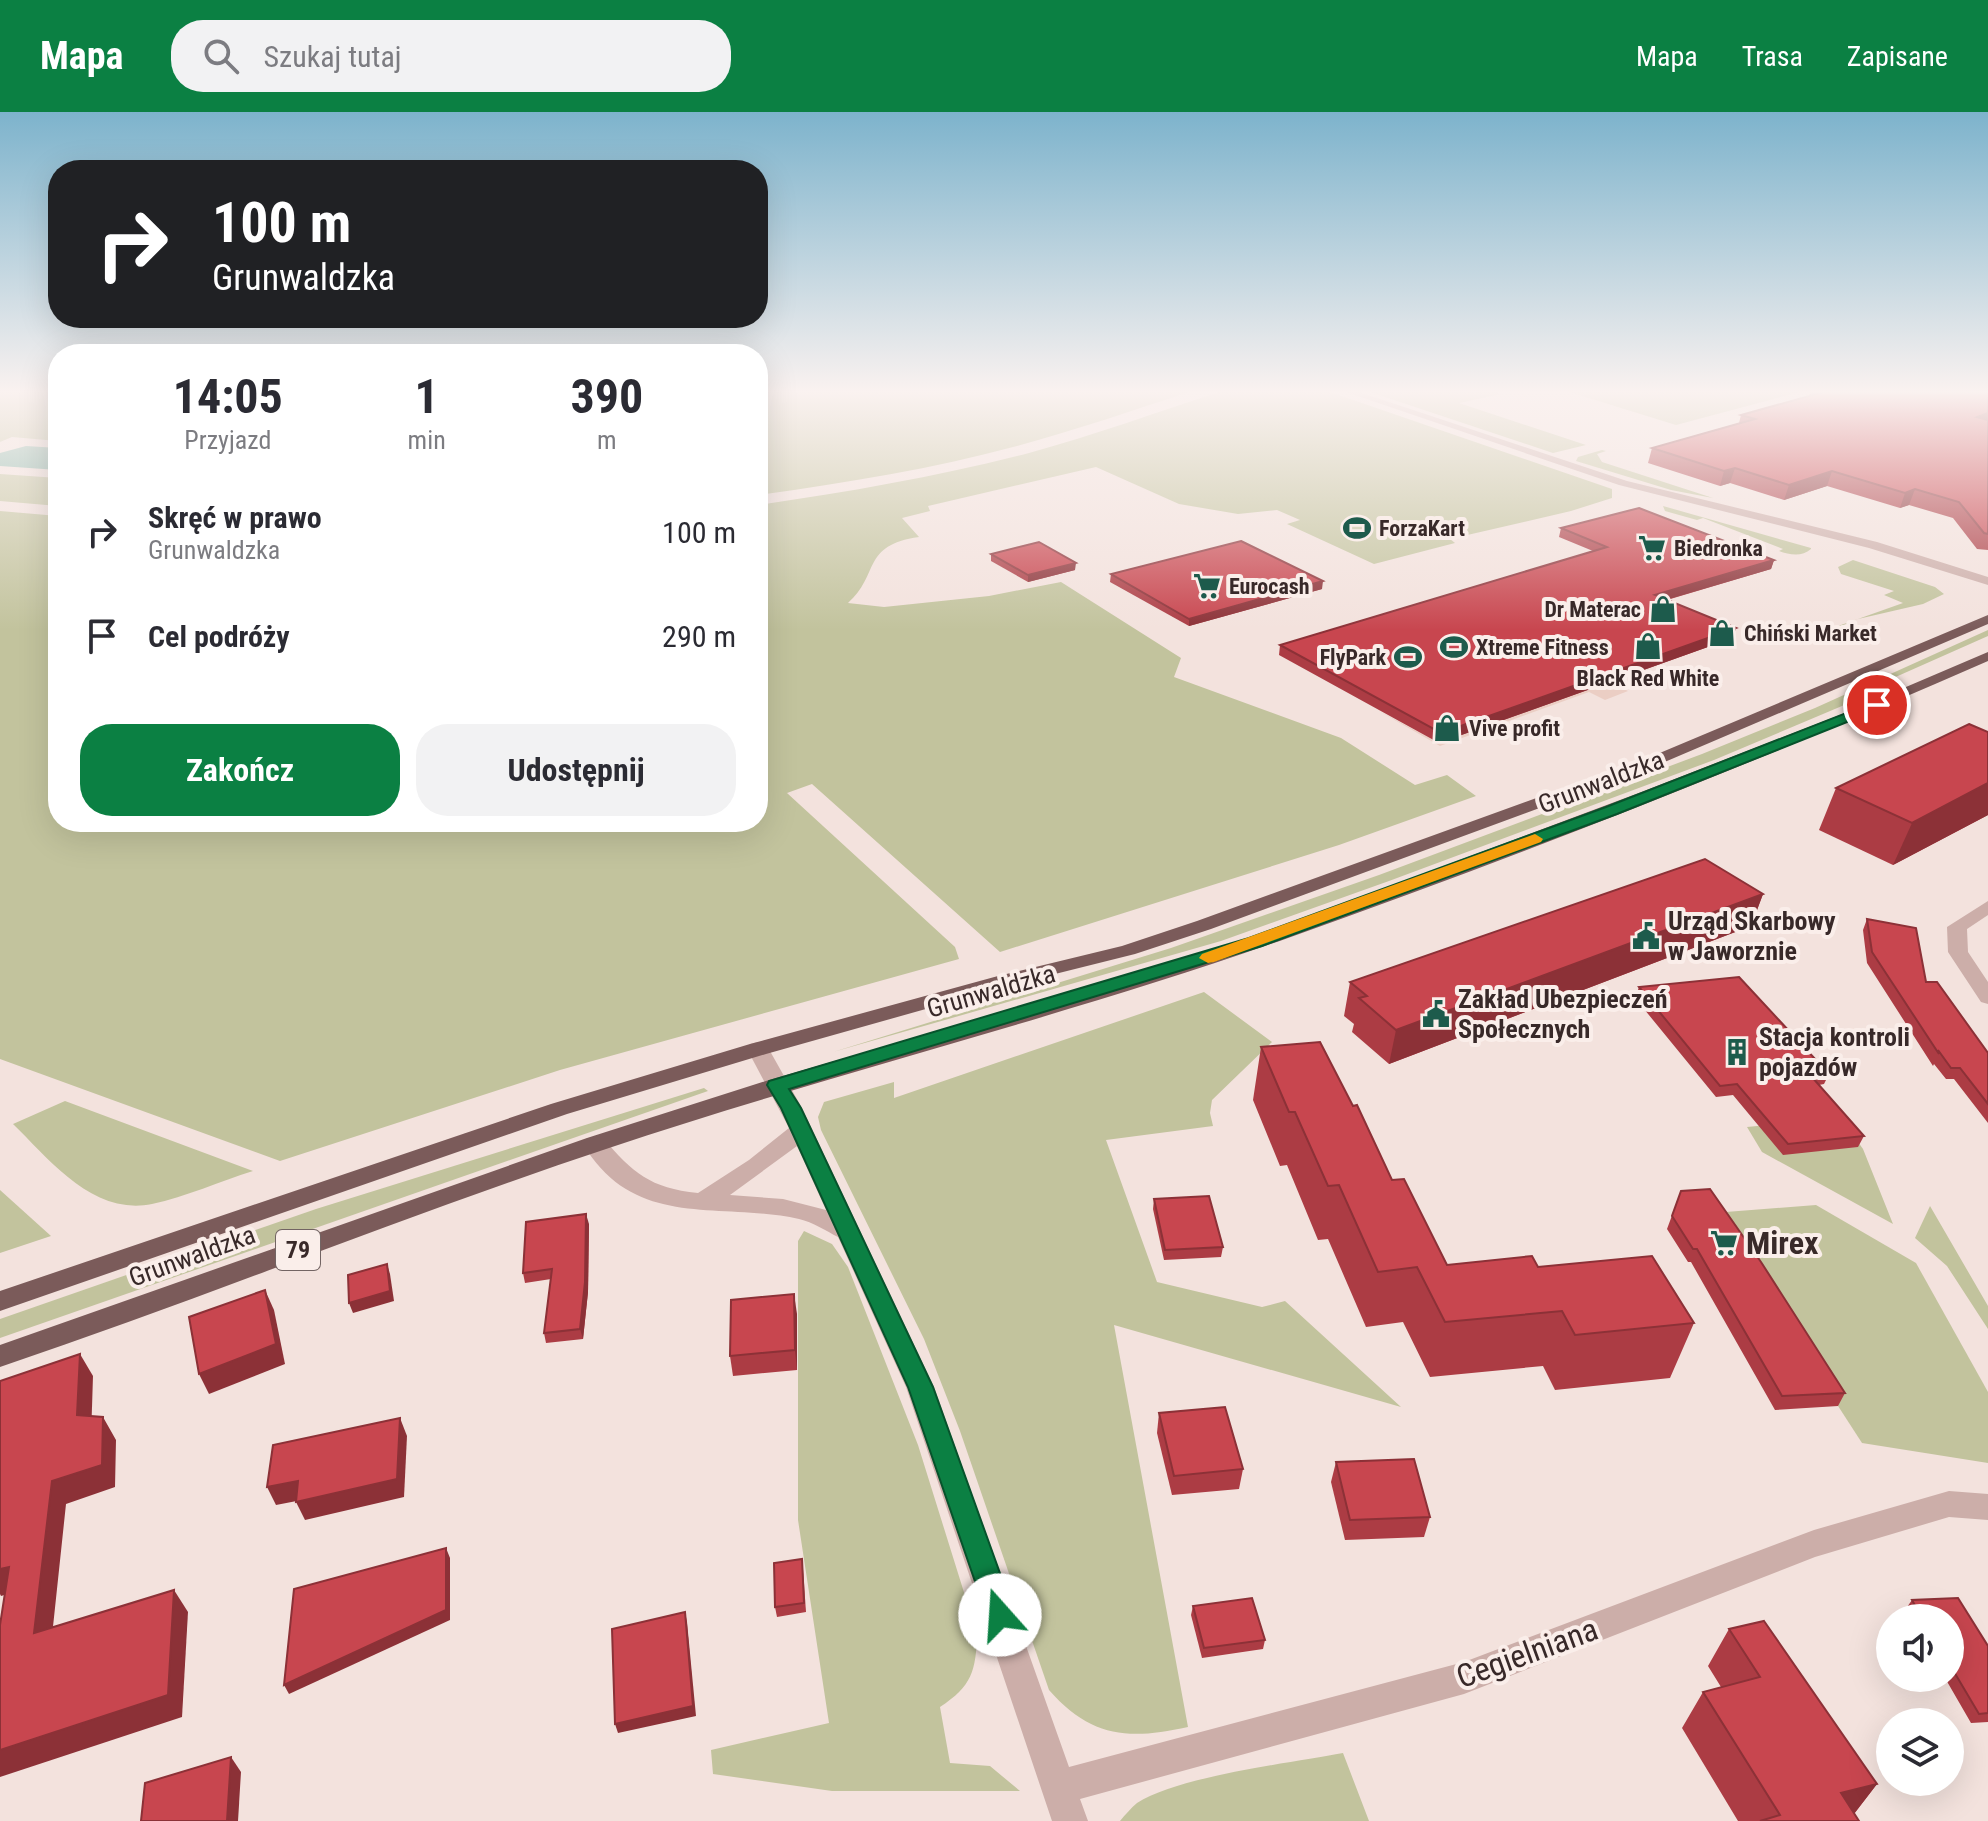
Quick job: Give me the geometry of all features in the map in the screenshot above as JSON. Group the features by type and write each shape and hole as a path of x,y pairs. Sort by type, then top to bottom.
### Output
{"main road":[{"name":"Grunwaldzka","path":"0,1301 559,1109 758,1049 1005,980 1128,950 1204,925 1661,758 1988,619"},
{"name":"Grunwaldzka","path":"0,1356 595,1144 777,1085 1151,976 1268,938 1650,795 1863,711 1988,656"}],"street":[{"path":"1586,471 1623,483 1856,541 1988,581"},
{"path":"1988,907 1957,927 1958,952 1988,998"},
{"path":"758,1049 848,1231 920,1387 1070,1821"},
{"path":"702,1202 757,1166 800,1131"},
{"path":"595,1144 616,1169 651,1192 702,1202 804,1211 848,1231"},
{"name":"Cegielniana","path":"1060,1787 1464,1678 1829,1540 1949,1504 1988,1507"}],"green space":[{"path":"768,471 909,471 888,475 768,494"},
{"path":"951,471 1080,471 928,506 930,511 902,518 919,537 901,541 879,554 858,592 848,603 884,607 989,596 1061,582 1181,658 1174,677 1341,738 1415,785 1447,775 1476,796 1339,845 1000,952 812,784 787,793 955,947 959,959 560,1070 280,1161 0,1059 0,511 48,515 48,832 768,832 768,504"},
{"path":"1104,471 1559,471 1612,489 1612,498 1571,511 1450,539 1455,543 1374,564 1287,524 1300,520 1277,510 1238,514 1179,504"},
{"path":"1608,471 1629,471 1713,498 1671,490"},
{"path":"0,474 48,477 48,505 0,501"},
{"path":"1663,506 1811,549 1800,554 1779,551 1783,549 1703,518 1697,520 1665,511"},
{"path":"1853,560 1935,587 1944,594 1923,604 1858,619 1796,644 1773,634 1796,641 1903,603 1884,595 1894,591 1841,574 1838,567"},
{"path":"1988,630 1988,636 1882,683 1842,706 1714,760 1389,881 1221,941 833,1052 1171,948 1379,875 1702,754 1815,708"},
{"path":"1204,992 1272,1042 1212,1100 1210,1113 1213,1126 1106,1140 1157,1282 1262,1307 1285,1301 1401,1407 1114,1325 1188,1727 1129,1734 1096,1726 1080,1718 1049,1690 960,1431 924,1339 821,1130 818,1117 824,1102 894,1082 894,1098"},
{"path":"704,1088 708,1091 0,1338 0,1319 316,1209"},
{"path":"65,1101 253,1171 152,1204 111,1202 74,1182 13,1124"},
{"path":"1841,1118 1863,1149 1893,1224 1762,1152 1747,1127"},
{"path":"0,1190 51,1236 0,1253"},
{"path":"1816,1205 1916,1263 1988,1392 1988,1463 1862,1443 1713,1213"},
{"path":"1930,1206 1988,1306 1988,1329 1947,1266 1915,1238"},
{"path":"804,1231 832,1244 848,1267 918,1445 977,1634 973,1668 966,1684 940,1707 950,1763 990,1766 1020,1791 832,1791 713,1774 711,1750 829,1723 798,1520 798,1241"},
{"path":"1343,1753 1369,1821 1120,1821 1137,1803 1180,1785"}],"shaded area":[{"path":"1638,674 1613,683 1628,691 1605,700 1589,692 1440,746 1379,711 1439,743"}],"building":[{"path":"1744,471 1988,471 1988,534 1959,502 1915,489 1905,493 1832,471 1789,485"},
{"path":"1639,508 1774,560 1655,595 1736,628 1441,733 1280,645 1607,547 1561,528"},
{"path":"1241,541 1323,581 1189,619 1111,574"},
{"path":"1039,542 1076,563 1028,575 991,554"},
{"path":"1969,724 1988,732 1988,783 1912,823 1836,788"},
{"path":"1705,859 1763,894 1396,1030 1359,998 1367,996 1350,982"},
{"path":"1867,919 1916,928 1926,982 1937,982 1988,1053 1988,1104 1960,1068 1951,1068 1938,1050 1939,1054 1872,952"},
{"name":"Stacja kontroli pojazdów","path":"1739,977 1829,1074 1811,1076 1864,1136 1788,1144 1737,1084 1720,1086 1639,987"},
{"path":"1320,1042 1353,1106 1357,1105 1392,1180 1404,1179 1447,1265 1532,1256 1538,1267 1652,1256 1694,1323 1575,1335 1562,1311 1445,1322 1417,1267 1378,1272 1339,1185 1328,1186 1295,1112 1289,1112 1261,1047"},
{"path":"1710,1189 1845,1393 1782,1396 1697,1249 1693,1249 1672,1216 1681,1191"},
{"path":"1209,1196 1223,1247 1165,1250 1154,1199"},
{"path":"586,1214 585,1282 580,1329 544,1333 552,1269 523,1273 526,1222"},
{"path":"387,1264 390,1291 349,1303 348,1275"},
{"path":"265,1290 276,1344 199,1374 189,1317"},
{"path":"794,1294 795,1350 730,1356 731,1300"},
{"path":"80,1354 77,1415 103,1417 102,1465 52,1481 34,1633 174,1590 168,1695 0,1750 0,1625 9,1567 0,1569 0,1381"},
{"path":"1225,1407 1243,1469 1174,1476 1159,1413"},
{"path":"400,1418 397,1479 296,1502 298,1481 267,1487 273,1445"},
{"path":"1414,1459 1430,1517 1350,1520 1336,1462"},
{"path":"446,1548 446,1610 284,1685 294,1589"},
{"path":"802,1559 804,1603 775,1607 774,1563"},
{"path":"1252,1598 1265,1640 1204,1648 1193,1606"},
{"path":"1958,1598 1962,1604 1914,1604 1912,1600"},
{"path":"1964,1608 1988,1646 1988,1713 1979,1714 1964,1689"},
{"path":"685,1612 693,1706 615,1724 612,1629"},
{"path":"1764,1621 1876,1783 1841,1793 1859,1821 1760,1821 1780,1815 1703,1692 1760,1677 1729,1629"},
{"path":"231,1757 227,1821 141,1821 145,1783"}],"slow traffic":[{"path":"1208,958 1535,839"}],"place":[{"name":"ForzaKart","path":"1357,528"},
{"name":"Biedronka","path":"1652,548"},
{"name":"Eurocash","path":"1207,586"},
{"name":"Dr Materac","path":"1663,609"},
{"name":"Chiński Market","path":"1722,633"},
{"name":"Black Red White","path":"1648,646"},
{"name":"Xtreme Fitness","path":"1454,647"},
{"name":"FlyPark","path":"1408,657"},
{"name":"Vive profit","path":"1447,728"},
{"name":"Urząd Skarbowy w Jaworznie","path":"1646,936"},
{"name":"Zakład Ubezpieczeń Społecznych","path":"1436,1014"},
{"name":"Stacja kontroli pojazdów","path":"1737,1052"},
{"name":"Mirex","path":"1724,1243"}],"route":[{"path":"1000,1615 920,1387 791,1108 777,1085 1151,976 1255,942 1611,811 1877,705"}]}
